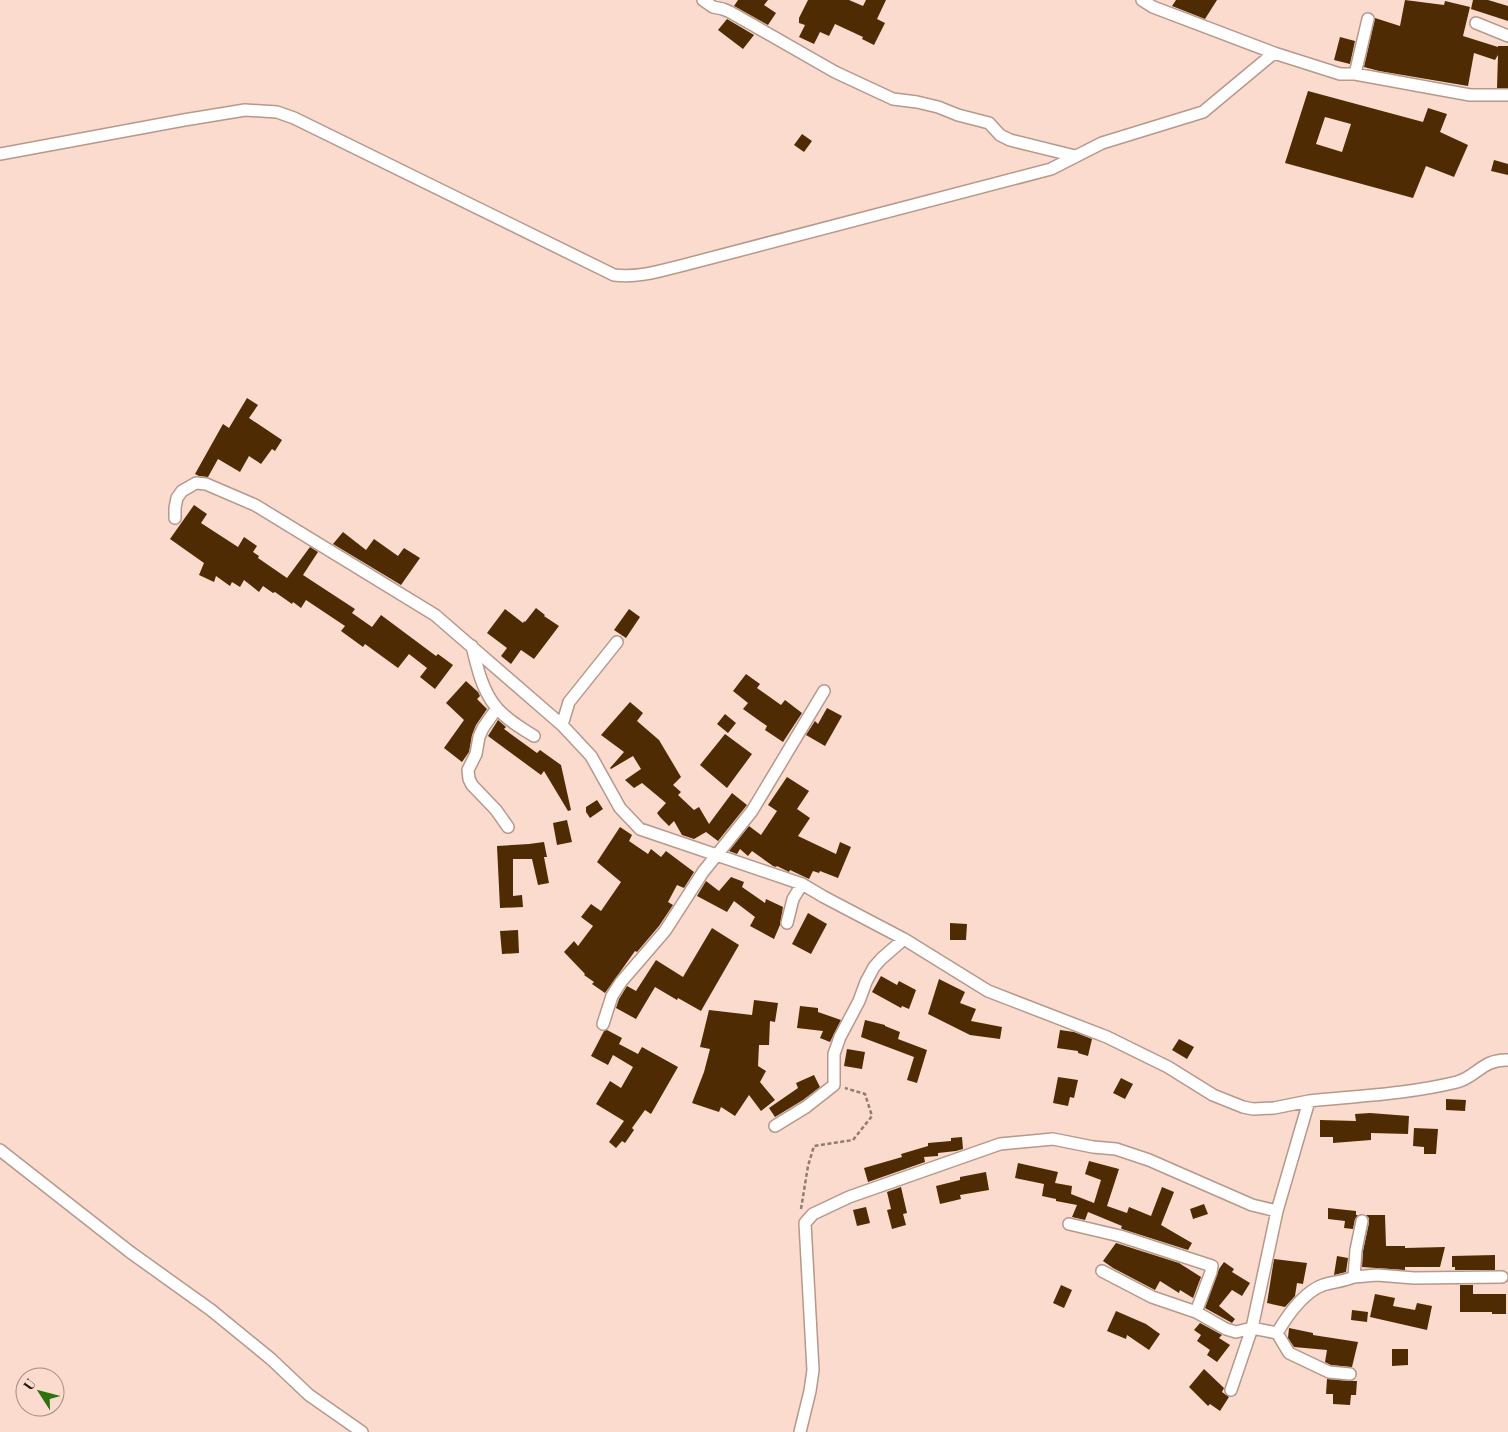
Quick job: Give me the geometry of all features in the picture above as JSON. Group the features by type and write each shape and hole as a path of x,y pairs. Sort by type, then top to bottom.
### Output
{"street":[{"path":"703,0 713,7 730,12 835,72 893,99 938,107 958,115 989,123 1000,135 1010,140 1075,156"},
{"path":"1142,0 1153,7 1274,53 1340,74 1355,74 1470,95 1508,95"},
{"path":"1355,74 1368,19"},
{"path":"1476,23 1508,36"},
{"path":"0,154 245,110 276,112 294,118 614,275 629,277 1051,169 1102,143 1203,112 1274,53"},
{"path":"175,518 174,508 177,498 182,491 196,483 206,484 255,505 435,615 472,646 562,725 592,756 620,808 640,829 802,884 904,939 988,992 1107,1037 1168,1067 1212,1095 1243,1107 1253,1109 1274,1108 1309,1101 1409,1091 1459,1082 1490,1062 1508,1060"},
{"path":"562,725 569,702 617,642"},
{"path":"472,646 486,692 497,708 534,736"},
{"path":"603,1024 612,996 621,982 665,931 703,872 752,810 824,692"},
{"path":"497,708 479,738 476,754 468,770 472,786 496,810 508,827"},
{"path":"787,924 793,899 802,884"},
{"path":"775,1126 806,1107 834,1085 834,1054 866,982 874,966 904,939"},
{"path":"1231,1390 1252,1328 1277,1211 1309,1101"},
{"path":"800,1432 813,1370 804,1224 813,1214 850,1197 1000,1144 1053,1139 1093,1147 1116,1149 1149,1160 1252,1205 1277,1211"},
{"path":"0,1150 130,1252 211,1310 271,1359 309,1395 362,1432"},
{"path":"1354,1277 1362,1220"},
{"path":"1069,1224 1120,1236 1212,1266 1196,1312"},
{"path":"1102,1271 1152,1297 1196,1312 1226,1329 1236,1332 1252,1328 1277,1333 1289,1352 1330,1372 1350,1374"},
{"path":"1277,1333 1284,1321 1303,1298 1322,1286 1343,1282 1354,1277 1378,1275 1414,1278 1502,1277"}],"path":[{"path":"800,1215 808,1166 814,1146 853,1140 872,1116 865,1094 834,1085"}],"building":[{"path":"738,0 768,0 764,5 776,13 768,25 734,6"},
{"path":"808,0 849,0 863,6 866,0 886,0 877,19 885,23 874,45 862,39 863,37 835,24 829,36 820,32 814,44 799,37 805,25 799,23 799,18"},
{"path":"1176,0 1217,0 1205,19 1172,6"},
{"path":"1405,0 1444,5 1445,1 1470,7 1463,36 1498,47 1508,46 1508,88 1497,88 1498,55 1495,60 1474,53 1468,86 1364,67 1375,18 1400,26"},
{"path":"1473,0 1488,0 1508,6 1508,21 1471,9"},
{"path":"727,19 754,35 743,49 718,30"},
{"path":"1340,37 1355,41 1350,64 1334,60"},
{"path":"1308,91 1423,122 1428,108 1447,114 1440,132 1468,145 1454,177 1426,166 1413,198 1285,163","holes":["1325,117 1351,124 1342,152 1316,144"]},
{"path":"802,134 812,141 804,152 794,145"},
{"path":"1494,160 1508,164 1508,175 1491,171"},
{"path":"247,398 258,405 249,418 282,440 275,451 272,449 261,464 249,456 240,472 218,459 208,477 195,474 223,424 229,428"},
{"path":"194,505 207,514 201,523 238,547 244,537 257,546 253,552 259,556 258,558 287,578 310,547 318,552 303,575 355,609 352,613 372,627 381,615 436,656 438,654 453,665 435,689 420,677 427,668 409,654 398,668 365,644 363,647 341,631 345,626 306,600 301,608 263,586 259,592 244,580 240,587 232,582 230,586 216,576 214,582 199,575 204,563 170,539"},
{"path":"343,532 366,550 374,539 398,556 404,548 420,558 401,585 333,544"},
{"path":"536,608 559,626 534,659 521,650 511,664 501,656 507,648 487,633 505,609 523,623"},
{"path":"629,609 640,617 626,638 614,630"},
{"path":"746,674 760,684 757,688 781,705 785,700 802,713 783,742 765,730 767,726 743,709 748,703 733,691"},
{"path":"466,681 478,692 480,696 477,699 487,709 476,725 469,752 462,762 444,748 464,720 446,703"},
{"path":"630,702 643,713 637,721 659,740 681,777 673,785 681,792 678,795 694,810 699,807 709,824 732,793 747,805 718,841 706,832 694,839 682,835 674,821 669,826 660,817 657,813 666,803 642,783 634,788 625,780 641,769 633,756 610,768 624,752 601,735"},
{"path":"827,708 842,716 825,746 806,735 815,721 818,724"},
{"path":"725,714 736,723 728,733 717,724"},
{"path":"498,720 506,727 504,729 537,753 540,750 561,765 571,810 568,811 544,771 541,775 488,736"},
{"path":"725,734 752,754 727,788 700,765"},
{"path":"787,777 809,791 797,809 810,818 798,836 836,854 840,842 851,847 838,878 820,871 819,873 813,871 809,879 790,870 789,872 773,866 752,851 748,856 740,849 737,854 729,851 749,826 761,835 777,811 768,805"},
{"path":"597,800 603,809 590,818 586,812 586,807"},
{"path":"567,820 572,842 557,845 553,823"},
{"path":"620,827 632,835 629,841 648,854 651,849 661,857 666,851 694,872 684,888 677,885 668,902 673,905 659,926 637,952 635,951 605,993 592,984 594,982 584,975 564,952 574,941 578,946 593,926 581,917 591,904 601,911 621,882 597,862"},
{"path":"544,842 547,857 544,857 549,883 538,885 532,859 513,859 513,896 522,895 523,907 500,908 497,846"},
{"path":"731,877 744,882 742,887 765,903 766,899 783,907 780,925 774,939 750,926 755,917 734,901 727,912 697,896 706,881 719,891"},
{"path":"808,913 827,924 811,954 792,944"},
{"path":"950,923 967,924 966,940 950,940"},
{"path":"712,928 739,945 701,1011 655,987 636,1019 616,1008 627,986 636,991 656,960 683,977"},
{"path":"518,930 519,953 502,954 500,931"},
{"path":"881,976 897,985 899,981 916,990 909,1009 902,1006 901,1008 872,992"},
{"path":"939,979 965,992 960,1003 976,1009 971,1021 1002,1027 1000,1039 970,1035 928,1014"},
{"path":"754,1000 778,1003 775,1022 770,1021 769,1045 759,1045 758,1066 766,1071 760,1082 775,1100 761,1111 749,1095 735,1116 721,1107 719,1112 692,1103 704,1072 710,1049 700,1047 709,1010 752,1015"},
{"path":"800,1006 818,1008 818,1012 841,1020 830,1042 820,1038 823,1031 797,1028"},
{"path":"865,1020 885,1025 900,1032 898,1039 927,1050 917,1083 907,1080 914,1057 861,1037"},
{"path":"607,1030 622,1038 619,1044 638,1054 642,1047 678,1067 651,1114 645,1110 632,1128 634,1130 625,1143 622,1141 616,1148 609,1142 624,1121 596,1104 610,1081 621,1088 633,1067 613,1055 608,1065 591,1056 604,1031"},
{"path":"1060,1030 1074,1032 1092,1039 1088,1056 1078,1053 1078,1051 1057,1048"},
{"path":"1179,1039 1194,1047 1187,1059 1172,1050"},
{"path":"847,1049 865,1052 862,1069 844,1066"},
{"path":"814,1075 820,1087 775,1117 769,1108 798,1088 796,1083"},
{"path":"1058,1077 1078,1080 1074,1098 1070,1097 1068,1106 1053,1103"},
{"path":"1121,1078 1133,1084 1125,1099 1113,1093"},
{"path":"1446,1099 1466,1100 1465,1111 1446,1110"},
{"path":"1370,1113 1409,1116 1408,1134 1371,1133 1371,1140 1333,1143 1333,1137 1320,1137 1320,1120 1356,1121 1355,1114"},
{"path":"1414,1128 1438,1129 1436,1154 1424,1154 1424,1147 1413,1146"},
{"path":"962,1137 963,1149 938,1153 938,1156 924,1157 925,1162 868,1182 864,1168 902,1157 901,1154 928,1146 928,1143 951,1141 951,1138"},
{"path":"1089,1161 1119,1169 1107,1206 1127,1213 1129,1207 1151,1216 1162,1187 1174,1192 1161,1225 1192,1243 1188,1250 1122,1229 1122,1226 1088,1212 1085,1220 1072,1217 1077,1205 1042,1196 1044,1184 1015,1178 1018,1163 1058,1172 1055,1183 1072,1186 1071,1194 1094,1203 1101,1180 1085,1174"},
{"path":"986,1172 989,1190 960,1195 961,1199 940,1204 936,1186 960,1180 960,1177"},
{"path":"901,1187 907,1213 903,1214 906,1225 892,1229 887,1210 891,1209 887,1192"},
{"path":"1204,1204 1208,1214 1193,1219 1190,1209"},
{"path":"866,1207 870,1223 857,1226 853,1210"},
{"path":"1328,1208 1356,1211 1356,1215 1358,1215 1353,1229 1344,1228 1345,1221 1328,1219"},
{"path":"1366,1215 1385,1215 1386,1246 1405,1246 1405,1248 1445,1247 1440,1267 1405,1267 1405,1270 1362,1267 1363,1251 1369,1223 1369,1218"},
{"path":"1116,1243 1179,1263 1201,1277 1193,1298 1180,1290 1179,1293 1160,1281 1155,1290 1103,1261"},
{"path":"1495,1255 1495,1270 1455,1270 1455,1267 1452,1267 1452,1256"},
{"path":"1337,1256 1348,1258 1346,1272 1334,1275"},
{"path":"1274,1259 1307,1263 1303,1284 1297,1283 1295,1296 1285,1307 1267,1303"},
{"path":"1224,1262 1234,1269 1232,1272 1250,1283 1242,1296 1232,1290 1219,1306 1235,1319 1232,1323 1205,1308 1219,1269"},
{"path":"1061,1285 1072,1290 1064,1308 1053,1303"},
{"path":"1460,1285 1473,1285 1473,1294 1506,1294 1506,1314 1460,1312"},
{"path":"1375,1294 1395,1298 1393,1306 1415,1310 1417,1303 1432,1306 1427,1330 1370,1317"},
{"path":"1352,1310 1368,1312 1367,1322 1351,1320"},
{"path":"1116,1311 1146,1324 1160,1334 1149,1350 1127,1335 1126,1339 1107,1331"},
{"path":"1200,1323 1222,1335 1219,1338 1230,1345 1217,1362 1207,1355 1210,1350 1197,1341 1201,1335 1194,1330"},
{"path":"1289,1328 1313,1333 1313,1335 1358,1342 1352,1367 1331,1365 1325,1362 1327,1350 1294,1347 1288,1338"},
{"path":"1392,1349 1408,1349 1408,1365 1392,1366"},
{"path":"1204,1369 1224,1388 1222,1392 1229,1397 1220,1411 1210,1404 1208,1406 1189,1387"},
{"path":"1327,1379 1357,1381 1356,1395 1351,1395 1350,1405 1333,1404 1333,1394 1326,1394"}]}
